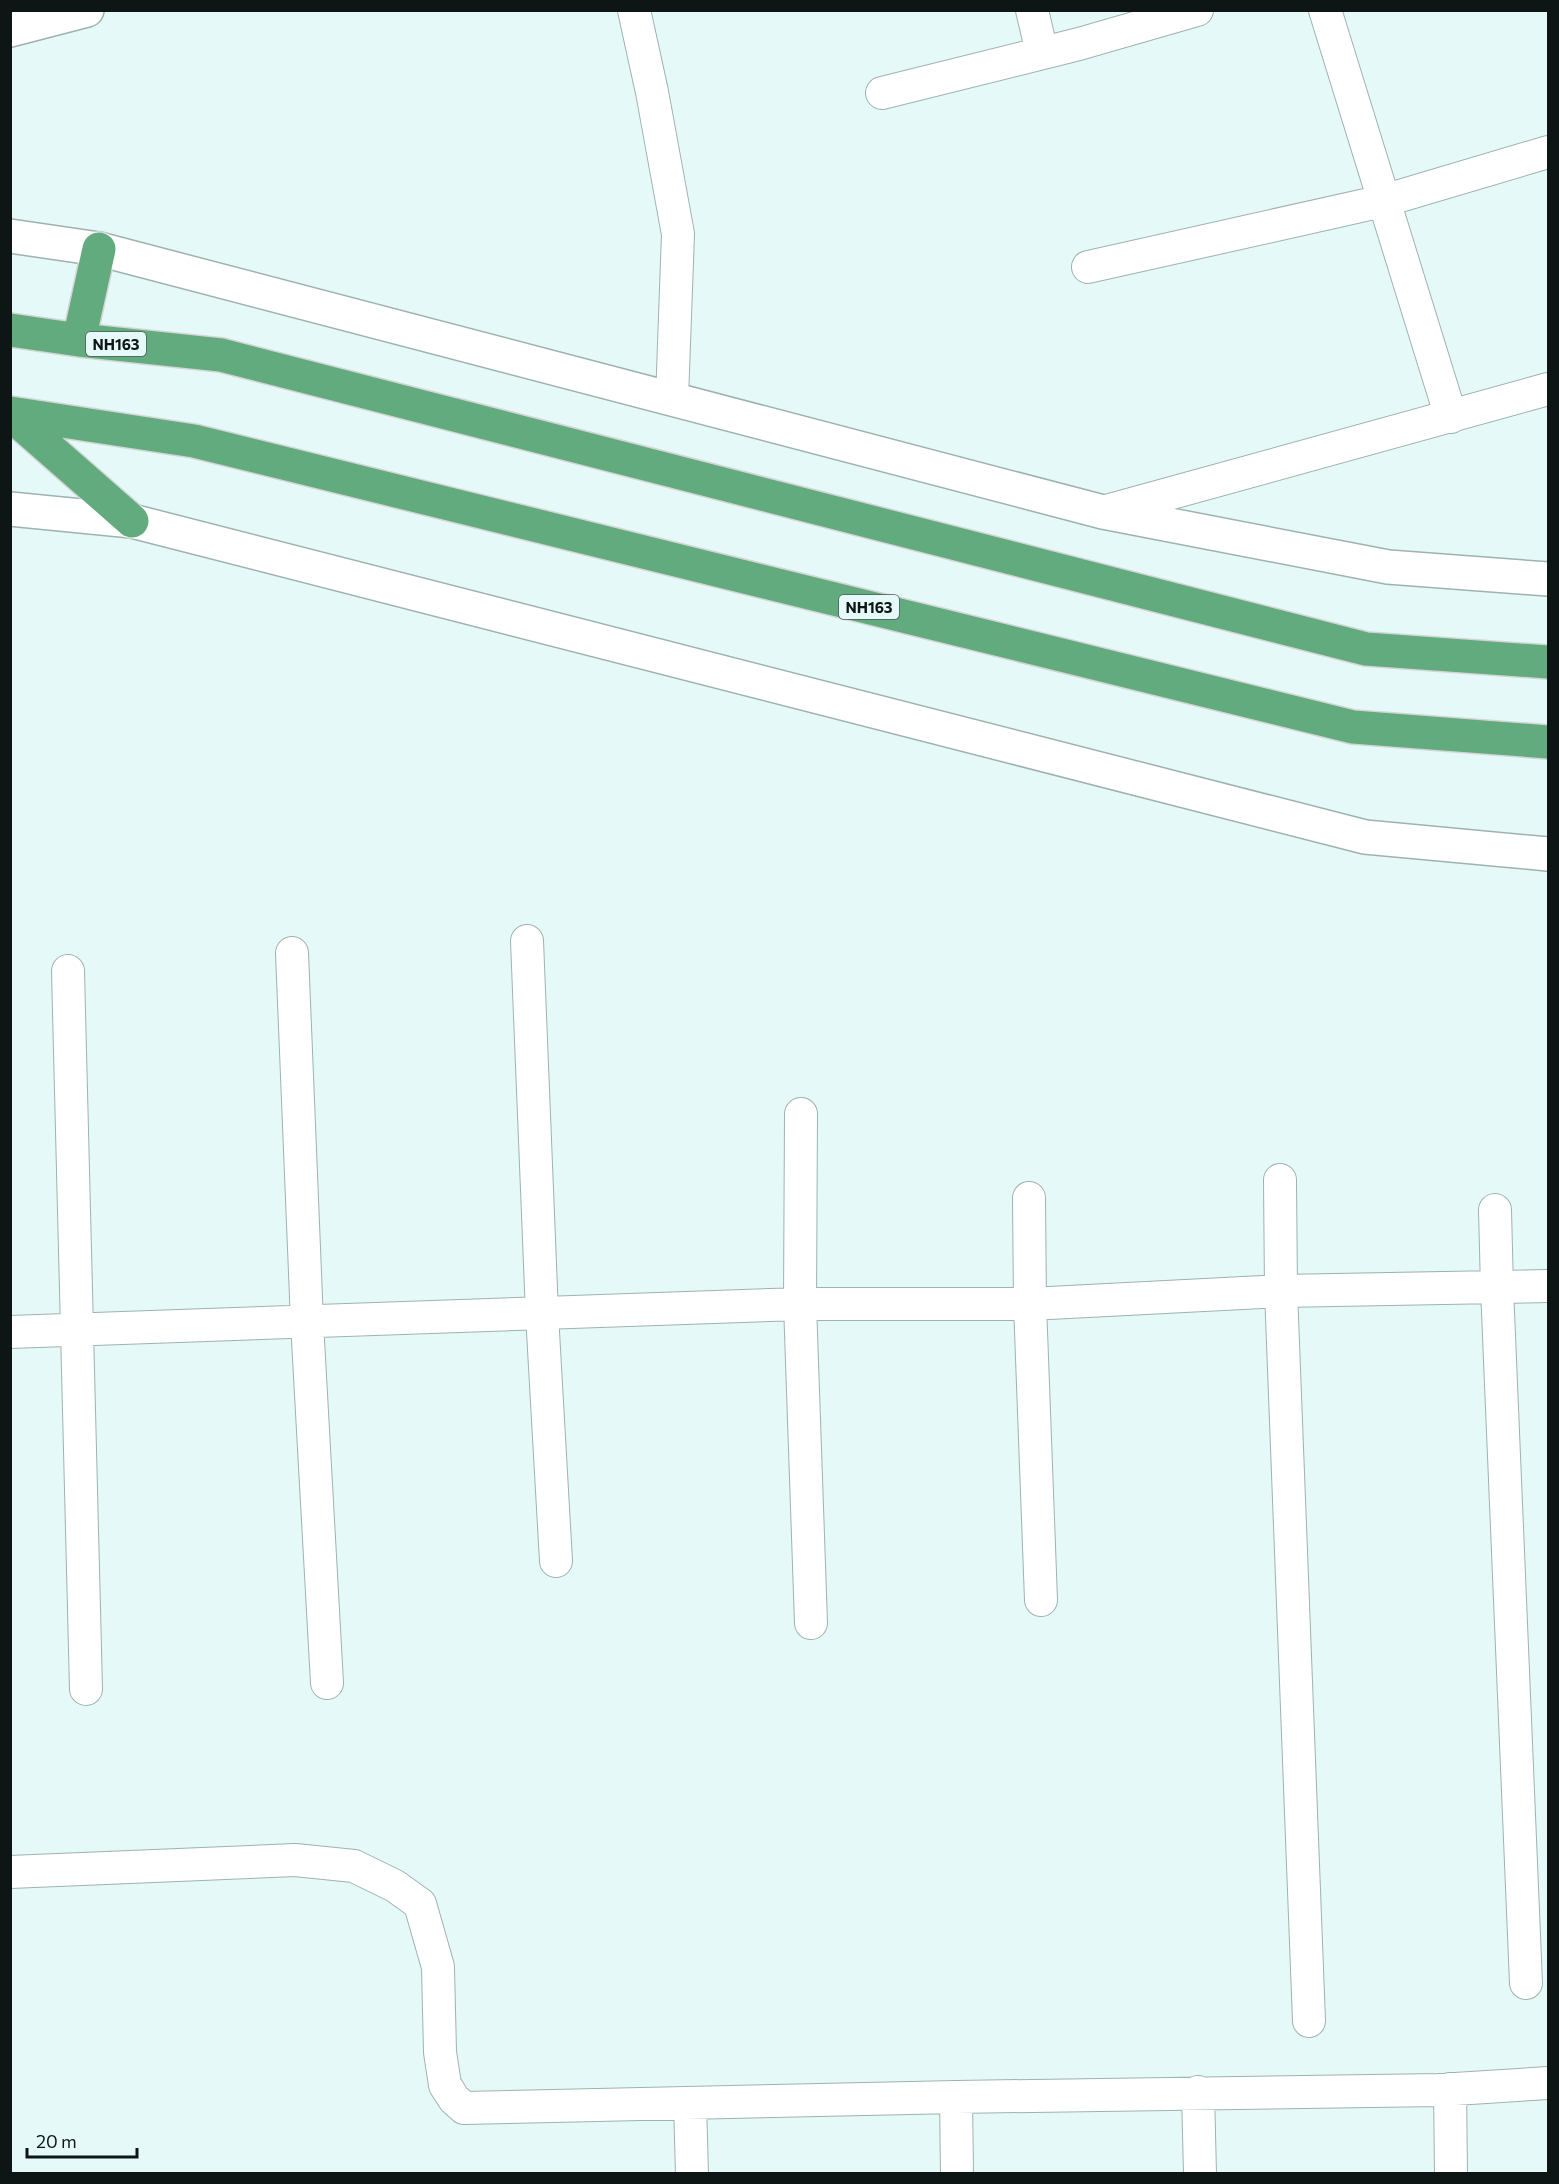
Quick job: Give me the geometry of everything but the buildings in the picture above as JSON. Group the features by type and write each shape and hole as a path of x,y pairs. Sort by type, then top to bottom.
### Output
{"highway":[{"path":"80,340 99,249"},
{"name":"NH163","path":"10,330 221,355 1366,649 1548,662"},
{"path":"10,414 132,521"},
{"name":"NH163","path":"10,414 194,441 1353,727 1548,742"}],"main road":[{"path":"10,30 87,10"},
{"path":"10,236 99,249 1103,512 1388,567 1548,579"},
{"path":"10,509 132,521 1365,837 1548,854"}],"street":[{"path":"634,10 652,92 678,234 672,399"},
{"path":"1032,10 1042,53"},
{"path":"882,93 1042,53 1197,10"},
{"path":"1325,10 1450,417"},
{"path":"1088,267 1383,201 1548,152"},
{"path":"1103,512 1548,389"},
{"path":"527,941 542,1314 556,1561"},
{"path":"292,954 307,1322 327,1683"},
{"path":"68,971 86,1689"},
{"path":"801,1114 800,1304 811,1623"},
{"path":"1280,1180 1281,1291 1309,2021"},
{"path":"1029,1198 1030,1304 1041,1600"},
{"path":"1495,1210 1526,1983"},
{"path":"10,1332 800,1304 1030,1304 1281,1291 1548,1286"},
{"path":"10,1872 295,1860 354,1866 395,1886 420,1904 438,1967 440,2052 445,2085 454,2099 464,2108 1197,2092 1450,2089 1548,2084"},
{"path":"1450,2089 1451,2174"},
{"path":"1197,2092 1200,2174"},
{"path":"956,2097 957,2174"},
{"path":"690,2103 692,2174"}]}
